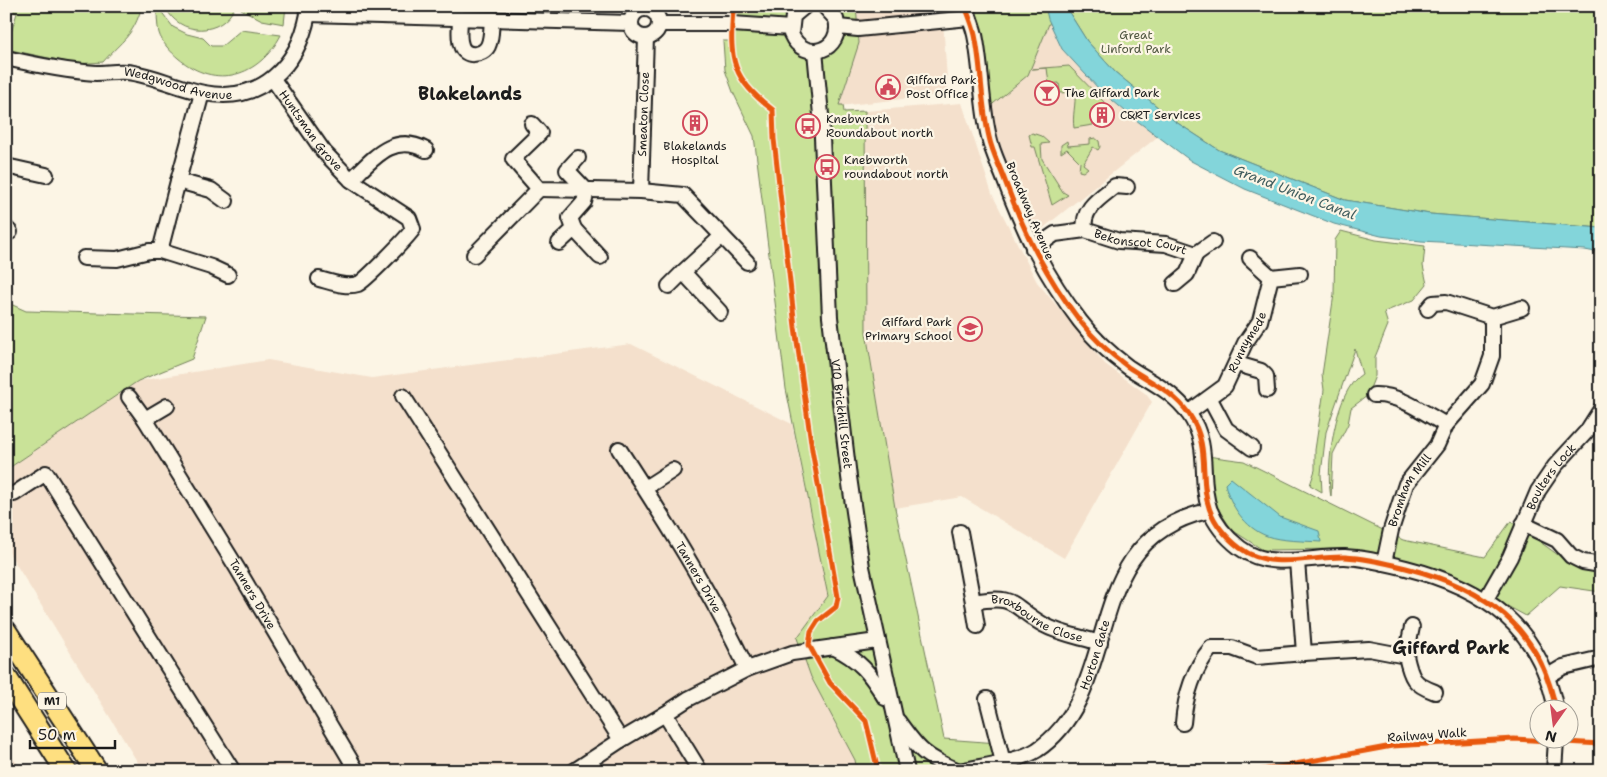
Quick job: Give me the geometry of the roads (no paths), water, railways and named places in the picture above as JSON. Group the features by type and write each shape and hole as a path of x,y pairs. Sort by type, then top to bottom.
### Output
{"highway":[{"name":"M1","path":"6,630 97,771"},
{"name":"M1","path":"6,678 66,771"}],"street":[{"path":"804,6 796,12 790,28 798,44 808,51 815,51 831,44 837,35 838,27 832,12 824,6"},
{"path":"646,8 655,14 659,24 656,32 646,37 637,34 631,22 634,14 646,8"},
{"name":"Wedgwood Avenue","path":"6,58 49,68 97,73 125,71 160,78 202,93 222,95 250,90 273,79 292,59 304,34 308,10 460,18 631,22"},
{"path":"838,27 858,29 967,12"},
{"name":"Broadway Avenue","path":"967,12 975,34 989,140 1033,249 1055,288 1083,325 1126,365 1171,394 1188,413 1199,432 1208,511 1225,534 1242,550 1264,559 1297,561 1344,557 1384,563 1427,573 1486,599 1512,620 1534,648 1548,676 1554,700"},
{"path":"460,18 460,44 466,52 472,54 482,52 487,48 492,19"},
{"path":"659,24 732,24 790,28"},
{"name":"Smeaton Close","path":"641,192 646,37"},
{"name":"V10 Brickhill Street","path":"815,51 821,115 830,317 850,486 862,567 876,640 907,771"},
{"name":"Huntsman Grove","path":"273,79 324,152 351,180 409,218 413,229 407,239 358,284 340,285 319,279"},
{"path":"160,251 202,93"},
{"path":"532,124 540,133 513,160 539,189 683,195 747,262"},
{"name":"Huntsman Grove","path":"351,180 380,151 396,145 416,145 426,150"},
{"path":"578,158 567,170 587,191"},
{"path":"6,166 46,175"},
{"path":"178,181 211,190 226,200"},
{"name":"Bekonscot Court","path":"1085,230 1083,220 1092,204 1115,186 1127,187"},
{"path":"474,255 539,189"},
{"path":"587,191 584,202 570,218 574,229 600,257"},
{"path":"559,243 574,229"},
{"name":"Bekonscot Court","path":"1033,249 1055,234 1085,230 1119,242 1166,244 1196,254"},
{"path":"670,286 722,236"},
{"name":"Bekonscot Court","path":"1175,284 1187,274 1196,254 1214,242"},
{"path":"84,258 118,259 149,251 160,251 211,267 228,275"},
{"path":"1250,258 1271,278 1300,274"},
{"path":"683,272 720,312"},
{"name":"Runnymede","path":"1188,413 1210,399 1225,386 1237,364 1245,343 1260,321 1271,278"},
{"path":"1428,309 1433,303 1446,302 1485,316 1522,308"},
{"name":"Bromham Mill","path":"1384,563 1391,530 1406,484 1437,445 1446,425 1482,384 1492,356 1485,316"},
{"path":"1237,364 1260,371 1266,376 1267,390"},
{"path":"1374,395 1384,395 1408,403 1446,425"},
{"path":"403,396 621,740"},
{"name":"Tanners Drive","path":"129,397 145,419 237,568 357,771"},
{"path":"1210,399 1226,429 1252,448"},
{"path":"145,419 167,406"},
{"name":"Boulters Lock","path":"1486,599 1510,557 1538,490 1555,466 1587,431 1601,409"},
{"name":"Tanners Drive","path":"619,449 645,488 734,640 747,669"},
{"path":"645,488 673,470"},
{"path":"14,494 46,473 233,771"},
{"name":"Horton Gate","path":"959,771 1003,762 1035,751 1054,735 1077,705 1100,643 1119,579 1136,553 1162,530 1192,515 1208,511"},
{"name":"Boulters Lock","path":"1523,524 1544,532 1557,540 1571,556 1583,562 1601,565"},
{"name":"Broxbourne Close","path":"960,532 977,626"},
{"path":"1297,561 1304,653"},
{"name":"Broxbourne Close","path":"973,602 996,598 1016,603 1044,625 1100,643"},
{"path":"1412,627 1406,656 1411,676 1420,686 1435,692"},
{"path":"574,771 688,699 747,669 792,653 876,640"},
{"path":"833,647 852,656 871,674 894,714 917,748 936,762 959,771"},
{"path":"1183,722 1184,704 1200,660 1211,648 1232,648 1257,657 1369,649 1406,656"},
{"path":"1548,676 1563,667 1601,658"},
{"path":"987,699 1003,762"},
{"path":"665,714 700,771"},
{"path":"1554,771 1555,750"}],"water":[{"name":"Grand Union Canal","path":"1045,6 1065,6 1087,41 1115,72 1176,122 1219,150 1345,200 1430,214 1601,228 1601,253 1585,250 1421,241 1381,236 1334,224 1245,189 1191,161 1132,117 1099,89 1062,49 1048,19"},
{"path":"1231,478 1280,517 1319,531 1321,542 1272,538 1259,532 1245,522 1235,508 1225,484"}],"place":[{"name":"Giffard Park Post Office","path":"888,87"},
{"name":"The Giffard Park","path":"1047,93"},
{"name":"C&RT Services","path":"1102,115"},
{"name":"Blakelands Hospital","path":"695,123"},
{"name":"Knebworth Roundabout north","path":"808,126"},
{"name":"Knebworth roundabout north","path":"827,167"},
{"name":"Giffard Park Primary School","path":"970,329"}],"district":[{"name":"Blakelands","path":"470,94"},
{"name":"Giffard Park","path":"1451,648"}],"park label":[{"name":"Great Linford Park","path":"1136,42"}]}
